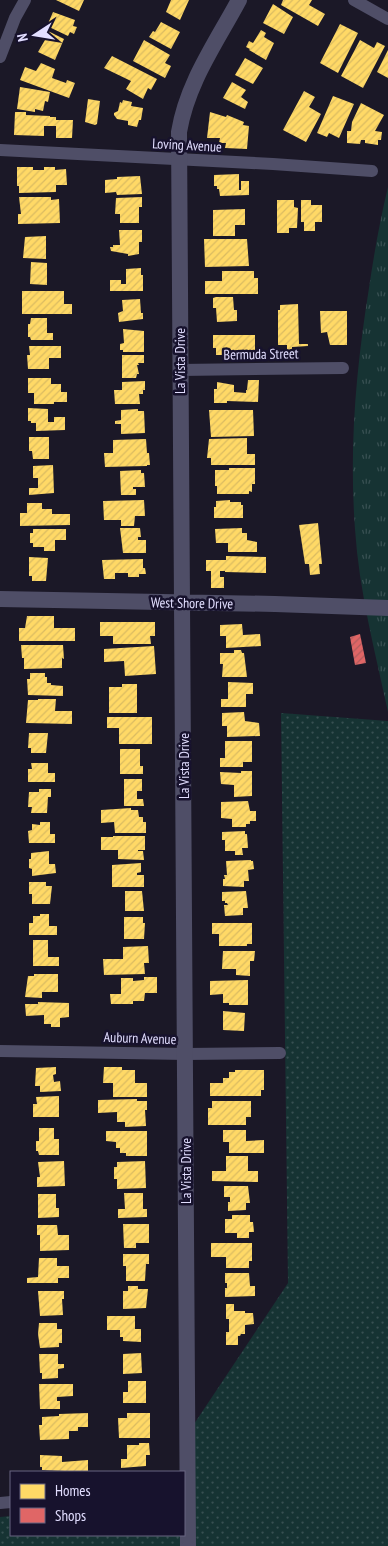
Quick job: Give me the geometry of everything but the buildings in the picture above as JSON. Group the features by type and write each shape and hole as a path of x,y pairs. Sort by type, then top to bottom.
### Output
{"street":[{"path":"0,56 15,18 25,0"},
{"name":"La Vista Drive","path":"188,1546 186,1486 186,1054 179,132 186,101 194,82 240,0"},
{"path":"354,0 388,19"},
{"name":"Loving Avenue","path":"0,150 372,171"},
{"name":"Bermuda Street","path":"180,370 343,368"},
{"name":"West Shore Drive","path":"0,599 386,608"},
{"name":"Auburn Avenue","path":"0,1050 186,1054 280,1053"}],"green space":[{"path":"388,187 388,712 368,621 357,552 353,498 353,438 364,318"},
{"path":"281,713 388,721 388,1546 0,1546 0,1517 10,1516 10,1536 185,1536 194,1424 288,1283"}]}
